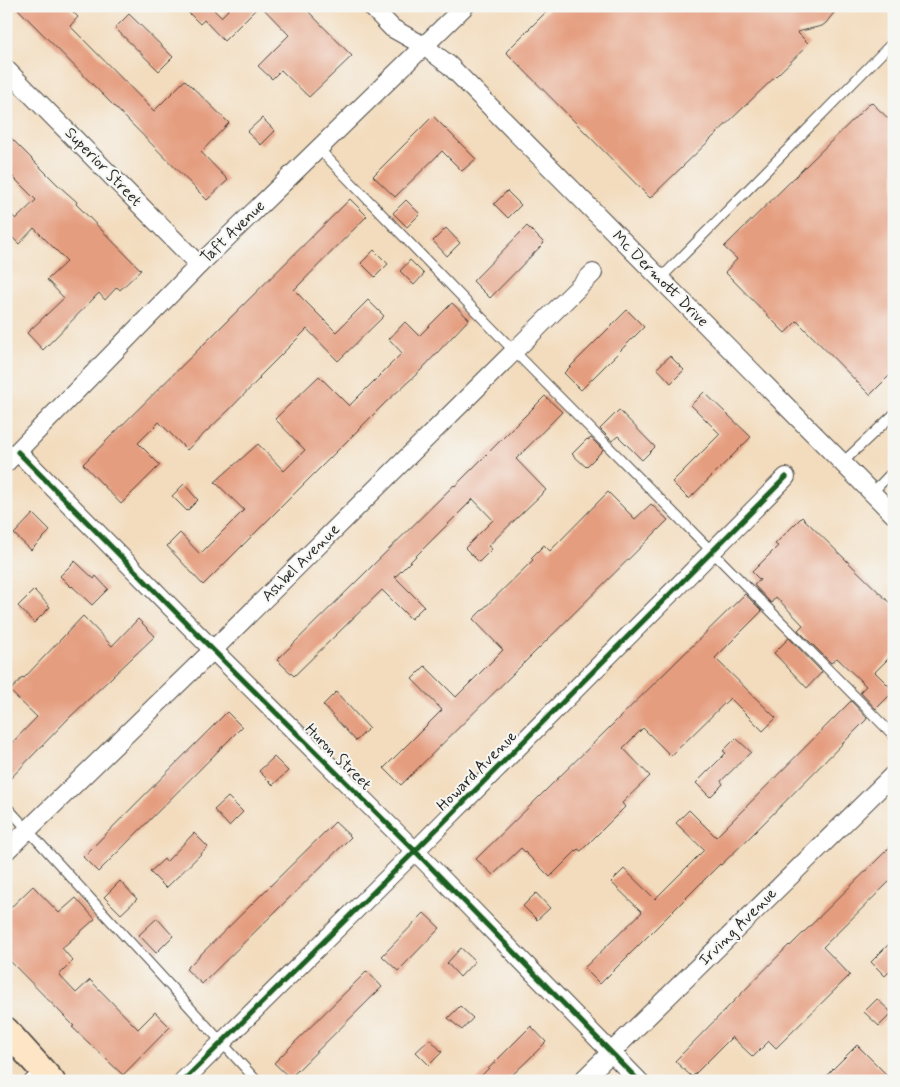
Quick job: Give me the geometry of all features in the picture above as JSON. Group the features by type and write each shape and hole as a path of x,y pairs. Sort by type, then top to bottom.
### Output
{"main road":[{"path":"6,1030 40,1076"}],"street":[{"name":"Mc Dermott Drive","path":"370,6 392,28 424,46 450,65 894,515"},
{"name":"Taft Avenue","path":"12,458 199,265 465,6"},
{"name":"Superior Street","path":"6,69 199,265"},
{"name":"Ashbel Avenue","path":"8,846 28,830 213,650 593,273"},
{"name":"Huron Street","path":"12,458 213,650 415,851 639,1081"},
{"name":"Howard Avenue","path":"183,1081 415,851 786,477"},
{"name":"Irving Avenue","path":"582,1081 894,774"}],"lane":[{"path":"660,279 894,41"},
{"path":"319,149 514,351 894,736"},
{"path":"842,463 894,414"},
{"path":"872,493 894,470"},
{"path":"6,806 257,1081"}],"building":[{"path":"15,6 67,6 78,17 70,26 154,111 185,80 229,123 201,152 228,180 207,200"},
{"path":"182,6 218,6 214,10 221,17 232,6 259,6 224,41 204,20 200,24"},
{"path":"261,6 303,6 352,56 309,97 281,70 272,79 258,66 289,35"},
{"path":"552,6 839,6 822,26 797,32 809,44 650,198 506,52"},
{"path":"129,14 173,57 159,71 115,28"},
{"path":"871,102 894,124 894,371 870,395 797,321 785,333 725,272 737,259 724,247"},
{"path":"433,116 476,159 462,171 442,151 395,197 373,176"},
{"path":"262,118 275,131 261,145 247,132"},
{"path":"6,133 77,202 76,204 141,270 120,290 117,287 105,300 99,293 43,350 27,333 64,298 47,280 67,261 34,228 19,244 6,231 6,210 16,219 36,200 6,170"},
{"path":"507,191 521,205 508,218 494,204"},
{"path":"350,199 367,216 294,290 336,332 368,300 384,316 338,361 307,329 229,410 187,450 159,422 138,443 160,465 121,504 83,464"},
{"path":"406,200 420,214 407,227 393,213"},
{"path":"527,226 544,243 490,298 473,281"},
{"path":"446,228 460,243 447,256 433,241"},
{"path":"374,250 388,264 375,277 361,263"},
{"path":"410,260 424,274 414,285 400,271"},
{"path":"452,303 469,319 420,371 385,403 203,585 167,546 180,533 200,554 244,510 215,482 258,444 284,471 305,450 275,419 319,376 349,406 402,353 389,339 405,322 419,336"},
{"path":"627,310 644,327 581,390 564,373"},
{"path":"670,356 684,370 671,383 657,368"},
{"path":"704,392 751,437 689,499 672,482 720,434 691,405"},
{"path":"545,396 562,412 516,459 546,490 488,546 492,549 479,562 465,548 493,520 473,499 395,577 424,606 411,619 382,590 294,676 277,660 455,486"},
{"path":"619,410 655,447 642,460 618,436 612,441 600,429"},
{"path":"591,438 603,450 586,467 572,454 587,439"},
{"path":"184,484 198,500 187,511 172,496"},
{"path":"608,492 635,519 651,504 668,520 401,785 384,768 442,710 412,679 425,666 456,697 503,650 473,619 533,560 531,558 544,545 550,551"},
{"path":"33,514 50,531 31,550 14,534"},
{"path":"802,517 894,607 894,653 875,672 894,691 876,709 860,692 866,686 837,658 831,663 798,630 803,625 776,597 771,603 754,585 760,580 752,572 778,546 775,544"},
{"path":"75,561 94,579 96,576 108,589 92,605 60,576"},
{"path":"34,590 50,607 34,623 18,606"},
{"path":"745,594 762,611 715,658 776,718 763,731 730,698 671,756 643,728 623,748 650,776 622,803 625,807 581,851 578,849 550,877 521,848 493,875 476,859"},
{"path":"83,616 112,646 138,619 155,636 69,718 6,783 6,749 37,717 10,691"},
{"path":"789,638 822,672 807,688 774,653"},
{"path":"336,692 369,728 356,741 323,705"},
{"path":"851,701 867,718 866,720 600,984 584,968 642,912 611,882 624,869 655,899 704,850 676,823 689,810 716,837"},
{"path":"227,712 242,727 98,872 83,857"},
{"path":"736,738 751,752 721,781 723,784 710,797 696,783 726,753 723,751"},
{"path":"274,757 288,771 273,785 259,771"},
{"path":"228,797 243,812 229,826 214,810"},
{"path":"335,822 351,837 202,984 186,969"},
{"path":"194,833 208,847 166,888 150,872 164,859 166,862"},
{"path":"894,843 894,877 823,947 850,975 776,1048 769,1041 753,1057 732,1037 692,1077 675,1061 789,945"},
{"path":"120,881 137,899 121,914 104,897"},
{"path":"33,886 59,913 76,898 95,919 62,948 73,961 59,975 76,993 90,980 138,1029 155,1012 170,1027 123,1075 72,1027 74,1026 6,957 6,912"},
{"path":"536,893 550,908 537,920 523,906"},
{"path":"424,913 440,928 398,971 382,956"},
{"path":"157,918 173,936 156,953 139,935"},
{"path":"894,939 894,967 885,976 871,962"},
{"path":"461,948 475,961 460,977 447,963"},
{"path":"367,971 382,987 290,1078 274,1063"},
{"path":"877,999 892,1013 879,1026 864,1012"},
{"path":"460,1006 473,1018 462,1030 448,1018"},
{"path":"531,1026 546,1042 506,1081 476,1081"},
{"path":"430,1039 442,1052 429,1065 416,1052"},
{"path":"857,1045 893,1081 821,1081"}],"cycle path":[{"path":"18,452 415,851 639,1081"},
{"path":"183,1081 415,851 786,477"}]}
